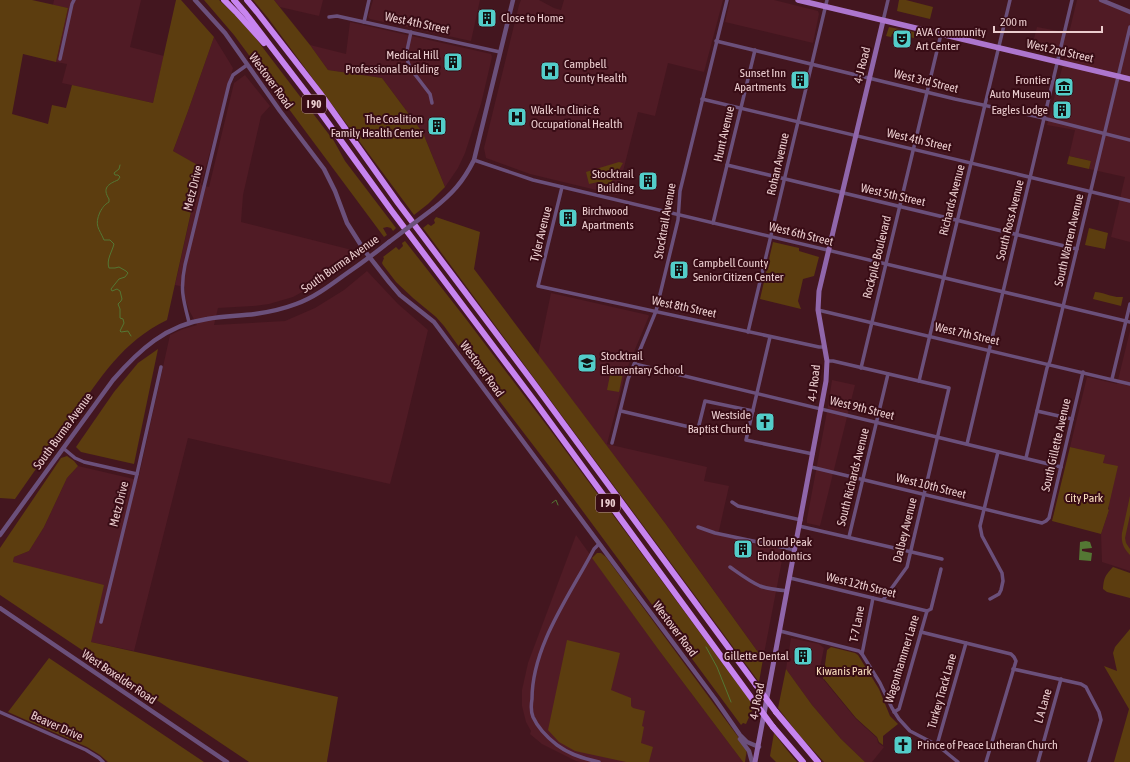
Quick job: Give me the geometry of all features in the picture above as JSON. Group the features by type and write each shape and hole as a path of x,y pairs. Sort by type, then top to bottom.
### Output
{"highway":[{"name":"I 90","path":"224,0 259,37 305,91"},
{"name":"I 90","path":"234,0 305,91 391,210 536,403 773,727 803,762"},
{"name":"I 90","path":"248,0 320,93 398,203 532,381 776,712 818,762"}],"main road":[{"name":"West 2nd Street","path":"798,0 1130,79"},
{"name":"4-J Road","path":"754,762 759,747 825,385 827,361 818,310 819,291 884,21"}],"street":[{"path":"60,59 74,0"},
{"name":"Westover Road","path":"195,0 225,33 324,169 335,191 347,224 370,257 400,295 434,322 715,699 740,735 746,742 759,747"},
{"path":"364,22 369,0"},
{"name":"South Burma Avenue","path":"0,535 113,380 128,362 146,346 158,337 189,322 277,310 296,304 313,296 370,257 450,196 468,172 474,160 514,0"},
{"name":"Stocktrail Avenue","path":"612,443 628,379 656,311 678,220 680,191 727,0"},
{"name":"Rohan Avenue","path":"748,332 827,0"},
{"name":"4-J Road","path":"884,21 888,0"},
{"name":"Richards Avenue","path":"919,381 1010,0"},
{"name":"South Ross Avenue","path":"967,444 1072,0"},
{"path":"1101,0 1130,12"},
{"name":"West 4th Street","path":"329,17 337,16 500,52"},
{"name":"South Warren Avenue","path":"1026,458 1047,368 1064,306 1130,27"},
{"path":"411,32 406,55 408,62 410,68 430,94 432,102"},
{"name":"Rockpile Boulevard","path":"861,368 941,34"},
{"name":"West 3rd Street","path":"716,41 1130,140"},
{"name":"Hunt Avenue","path":"713,223 755,50"},
{"name":"Metz Drive","path":"189,322 183,299 182,280 229,84 233,75 247,65"},
{"name":"West 4th Street","path":"702,99 1130,201"},
{"name":"West 6th Street","path":"474,160 533,180 1128,322"},
{"name":"West 5th Street","path":"727,165 1077,249"},
{"name":"Tyler Avenue","path":"538,286 562,187"},
{"name":"West 8th Street","path":"538,286 770,337 825,347"},
{"path":"1112,379 1128,322 1130,304"},
{"name":"West 7th Street","path":"818,310 1130,384"},
{"path":"770,337 746,440 813,454"},
{"path":"827,361 919,381"},
{"name":"West 9th Street","path":"634,364 1061,467"},
{"name":"Metz Drive","path":"101,622 161,367"},
{"name":"South Gillette Avenue","path":"1046,521 1049,518 1083,372"},
{"name":"South Richards Avenue","path":"849,537 888,374"},
{"name":"Dalbey Avenue","path":"883,600 907,567 949,388 919,381"},
{"path":"621,411 698,429 705,401 752,412"},
{"path":"1037,411 1072,419"},
{"path":"63,448 75,458 84,462 137,474"},
{"path":"990,599 999,594 1001,590 1003,581 1002,573 982,536 980,526 998,452"},
{"name":"West 10th Street","path":"811,467 1042,523 1046,521"},
{"path":"732,502 738,506 801,520"},
{"path":"800,526 942,559"},
{"path":"698,527 715,533 795,550"},
{"path":"599,544 594,549 558,613 545,641 533,679 532,700 533,717 550,739 565,751 579,757 599,762"},
{"path":"730,567 751,582 760,586 787,592"},
{"name":"Wagonhammer Lane","path":"894,712 899,709 927,611 931,609 941,569"},
{"name":"West 12th Street","path":"790,578 927,611"},
{"name":"T-7 Lane","path":"862,654 873,598"},
{"name":"West Boxelder Road","path":"0,608 227,762"},
{"path":"780,631 859,651 880,683 894,712 910,731 936,745 958,762"},
{"path":"921,632 1011,654 1014,657 1016,661 986,762"},
{"name":"Turkey Track Lane","path":"936,745 966,643"},
{"path":"1013,669 1082,684 1086,688 1099,712 1101,720 1089,762"},
{"name":"L A Lane","path":"1038,762 1061,679"},
{"name":"Beaver Drive","path":"0,712 86,750 103,762"},
{"path":"740,735 740,740 749,751 754,762"}],"shaded area":[{"path":"54,0 141,0 130,47 164,56 153,103 62,83 67,64 56,62 68,8 53,5"},
{"path":"274,0 323,0 319,16 280,7"},
{"path":"373,0 480,0 471,41 370,19 368,17"},
{"name":"Campbell County Health","path":"521,0 539,0 561,10 564,0 723,0 704,72 668,63 655,116 638,112 617,195 530,174 486,158 484,148"},
{"path":"730,0 774,0 818,11 819,14 813,43 725,22"},
{"path":"1077,0 1098,0 1130,14 1130,242 1111,237 1125,177 1089,169 1091,161 1069,156 1075,130 1047,125 1065,57 1031,50 1037,27 1069,33"},
{"path":"350,22 491,54 492,57 481,104 465,153 458,168 445,187 423,133 382,78 328,70 310,45 346,54"},
{"path":"214,37 233,68 201,185 209,187 234,83 245,75 270,106 261,116 243,195 241,222 356,251 357,254 320,282 293,297 269,304 218,308 214,325 285,321 315,308 344,290 367,271 398,304 428,330 390,484 188,438 134,651 91,642 13,562 14,557 29,551 44,527 67,478 78,466 138,480 170,335 197,325 189,310 185,298 185,287 175,285 201,168 173,151"},
{"path":"551,293 649,316 626,371 607,444 707,467 704,481 729,486 718,535 784,550 763,659 665,523 538,355"},
{"path":"1130,331 1130,571 1102,562 1101,534 1109,510 1103,463 1104,456 1070,447 1087,377 1117,384"},
{"path":"832,380 855,385 820,526 807,523 807,519"},
{"path":"576,535 658,649 743,762 580,762 542,744 530,734 531,731 526,722 522,706 522,690 528,663"},
{"path":"1080,542 1090,542 1092,548 1082,549 1082,551 1092,553 1091,561 1079,560"},
{"path":"791,638 819,644 824,648 818,677 823,679 856,719 877,738 878,743 884,747 872,762 865,762 841,739 812,705 786,669"}],"green space":[{"path":"0,0 32,0 68,8 56,62 23,54 12,114 48,124 52,105 66,108 72,85 153,103 176,0 181,0 214,37 173,151 201,167 167,320 137,339 114,362 93,388 15,499 0,498"},
{"path":"204,0 219,0 254,36 334,141 345,161 396,228 393,231 391,228 383,228 387,235 384,237 234,35"},
{"path":"253,0 274,0 328,70 382,78 423,133 445,187 428,204 414,215 268,18"},
{"path":"899,0 906,0 933,7 930,19 897,11"},
{"path":"889,27 914,32 914,38 892,34 891,37 886,36"},
{"path":"1069,156 1091,161 1089,169 1067,164"},
{"path":"619,162 623,163 610,184 598,182 589,184 586,172"},
{"path":"436,217 480,232 474,269 665,523 763,659 759,682 423,228 428,224 431,226 435,223 434,220"},
{"path":"1089,228 1108,233 1105,249 1085,245"},
{"path":"405,241 554,435 754,706 746,724 743,723 741,725 444,326 436,317 396,282 383,265 383,257 396,247 399,250 403,246 402,243"},
{"path":"773,242 799,248 799,251 819,257 814,276 803,279 798,301 801,309 760,299"},
{"path":"1095,292 1115,297 1123,297 1121,306 1093,299"},
{"path":"158,349 134,464 81,452 76,447 114,392 138,363"},
{"path":"611,370 623,373 619,392 607,390"},
{"name":"City Park","path":"1070,447 1105,455 1103,463 1118,466 1109,510 1101,534 1052,521"},
{"path":"67,456 78,466 67,478 44,527 29,551 14,557 13,562 104,585 91,642 338,697 327,762 249,762 0,595 0,548 61,458"},
{"path":"1130,496 1130,515 1125,538 1130,549 1130,555 1122,542 1122,533"},
{"path":"597,553 601,553 606,557 747,749 745,762 743,762 658,649 592,558"},
{"path":"1113,567 1130,573 1130,598 1107,592 1103,589 1105,577"},
{"path":"1130,629 1130,762 1114,762 1129,709 1104,666 1117,671 1113,653 1115,647"},
{"path":"567,640 620,653 611,690 631,698 631,706 633,708 645,711 641,743 653,747 649,762 626,762 575,751 559,742 548,730"},
{"name":"Kiwanis Park","path":"831,647 858,655 879,689 890,716 898,724 883,736 883,745 879,742 877,737 856,718 823,679 827,650"},
{"path":"49,658 204,762 108,762 87,747 8,712"},
{"path":"786,669 812,705 841,739 865,762 824,762 800,736 778,708"},
{"path":"774,733 797,762 776,762 770,756"}],"waterway":[{"path":"120,165 119,169 114,173 120,177 118,180 111,183 106,189 109,202 100,212 97,224 104,240 110,240 114,244 109,259 109,268 119,267 128,273 125,277 119,279 111,289 112,291 117,289 120,291 122,299 118,304 120,309 120,318 123,319 124,323 120,331 128,331 131,336"},
{"path":"552,503 556,500 558,505"},
{"path":"706,647 717,667 731,702"}],"place":[{"name":"Close to Home","path":"487,18"},
{"name":"AVA Community Art Center","path":"902,39"},
{"name":"Medical Hill Professional Building","path":"453,62"},
{"name":"Campbell County Health","path":"550,71"},
{"name":"Sunset Inn Apartments","path":"800,80"},
{"name":"Frontier Auto Museum","path":"1064,87"},
{"name":"Eagles Lodge","path":"1062,110"},
{"name":"Walk-In Clinic & Occupational Health","path":"517,117"},
{"name":"The Coalition Family Health Center","path":"437,126"},
{"name":"Stocktrail Building","path":"648,181"},
{"name":"Birchwood Apartments","path":"568,218"},
{"name":"Campbell County Senior Citizen Center","path":"679,270"},
{"name":"Stocktrail Elementary School","path":"587,363"},
{"name":"Westside Baptist Church","path":"765,422"},
{"name":"Clound Peak Endodontics","path":"743,549"},
{"name":"Gillette Dental","path":"803,656"},
{"name":"Prince of Peace Lutheran Church","path":"903,745"}]}
